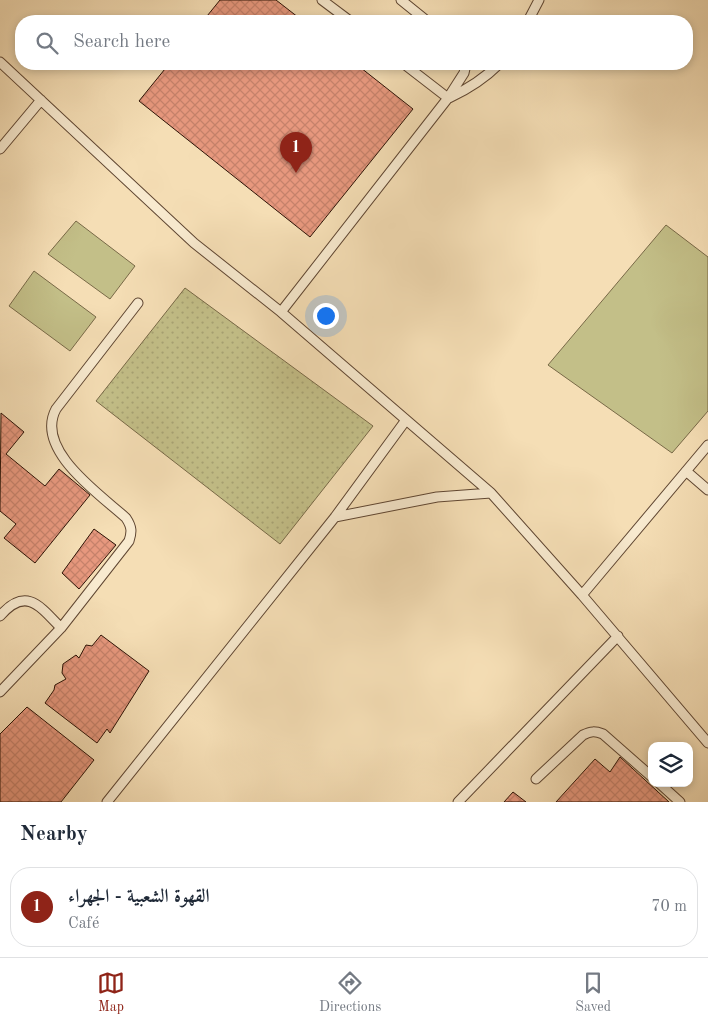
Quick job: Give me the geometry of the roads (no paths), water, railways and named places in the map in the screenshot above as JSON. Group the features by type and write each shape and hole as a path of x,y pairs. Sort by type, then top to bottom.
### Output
{"lane":[{"path":"322,0 342,15"},
{"path":"401,0 420,15"},
{"path":"531,15 538,0"},
{"path":"0,62 194,243 282,312 491,493 618,636 708,743"},
{"path":"412,70 448,98"},
{"path":"282,312 448,98 465,70"},
{"path":"448,98 473,86 493,70"},
{"path":"0,149 41,100"},
{"path":"0,692 61,628 129,541 132,533 131,525 126,518 72,470 59,451 52,431 52,416 138,302"},
{"path":"107,802 335,517 406,420"},
{"path":"582,595 708,445"},
{"path":"686,471 708,490"},
{"path":"335,517 437,497 491,493"},
{"path":"0,616 7,607 17,601 28,600 38,604 61,628"},
{"path":"458,802 618,636"},
{"path":"536,780 583,735 597,731 604,734 648,773"},
{"path":"663,787 680,802"}],"place":[{"name":"القهوة الشعبية - الجهراء","path":"296,173"}]}
